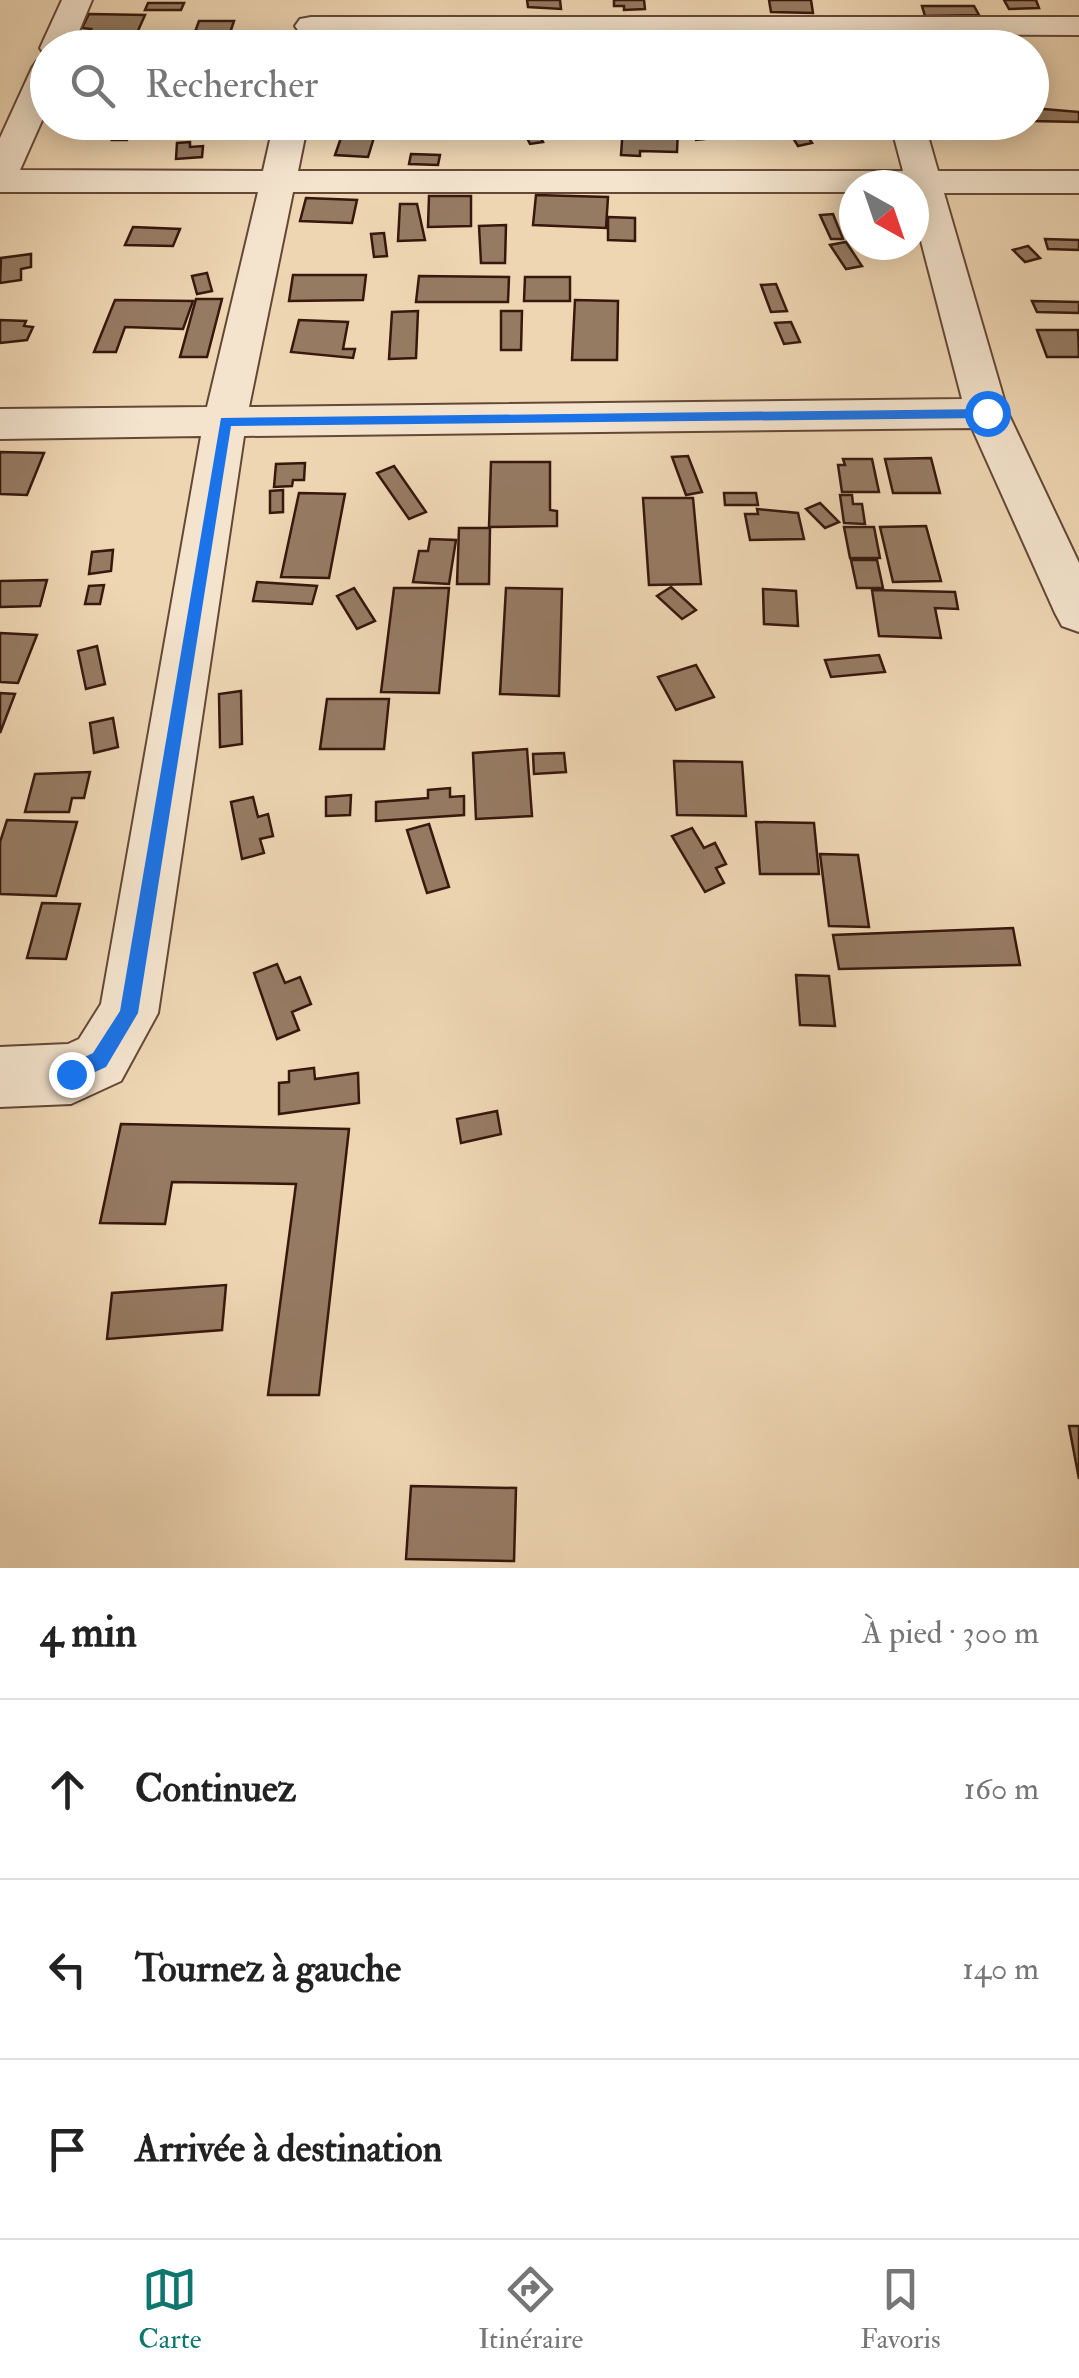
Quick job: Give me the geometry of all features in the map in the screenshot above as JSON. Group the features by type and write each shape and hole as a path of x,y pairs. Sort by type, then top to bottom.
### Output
{"street":[{"path":"64,30 77,0"},
{"path":"312,25 1079,26"},
{"path":"30,110 0,179 839,182"},
{"path":"0,1078 71,1074 100,1060 129,1013 225,422 287,140"},
{"path":"912,140 920,170"},
{"path":"929,182 1079,182"},
{"path":"929,204 987,413 1079,613"},
{"path":"0,424 987,413"}],"building":[{"path":"527,0 560,0 561,9 528,7"},
{"path":"614,0 644,0 645,9 624,10 624,6 614,6"},
{"path":"769,0 811,0 813,13 771,12"},
{"path":"1004,0 1036,0 1039,8 1009,9"},
{"path":"148,3 184,3 181,10 145,10"},
{"path":"922,6 974,6 979,15 925,16"},
{"path":"89,14 145,15 138,30 82,28"},
{"path":"199,21 234,21 231,30 196,30"},
{"path":"1049,109 1079,112 1079,122 1049,121"},
{"path":"340,140 373,140 368,157 335,155"},
{"path":"622,140 678,140 677,152 621,155"},
{"path":"794,140 812,143 798,146"},
{"path":"190,142 190,147 203,146 202,157 176,159 177,143"},
{"path":"411,154 440,155 438,165 409,164"},
{"path":"536,195 608,197 606,228 533,225"},
{"path":"429,196 471,196 471,226 428,227"},
{"path":"306,198 357,200 352,223 300,221"},
{"path":"400,204 417,204 425,240 398,241"},
{"path":"833,214 839,239 831,239 820,215"},
{"path":"608,217 635,218 635,241 608,240"},
{"path":"506,225 505,263 481,263 479,226"},
{"path":"133,227 180,229 173,246 125,245"},
{"path":"384,233 387,256 374,257 371,234"},
{"path":"1045,239 1079,240 1079,250 1048,249"},
{"path":"839,243 839,258 830,245"},
{"path":"1028,246 1040,258 1025,262 1013,250"},
{"path":"31,254 31,267 21,269 21,280 0,283 1,258"},
{"path":"840,260 858,260 862,266 846,269"},
{"path":"207,273 212,291 197,294 192,276"},
{"path":"293,275 366,275 363,300 289,301"},
{"path":"419,276 509,277 508,302 416,302"},
{"path":"525,277 570,277 570,301 524,301"},
{"path":"776,284 787,311 771,312 761,285"},
{"path":"196,299 222,299 207,357 180,357"},
{"path":"115,300 193,301 183,329 125,327 116,352 94,352"},
{"path":"575,300 618,301 617,360 572,360"},
{"path":"1032,301 1079,302 1079,313 1037,312"},
{"path":"418,311 416,358 389,359 392,312"},
{"path":"501,311 522,311 521,350 501,350"},
{"path":"0,320 26,321 24,326 33,327 27,340 0,343"},
{"path":"299,320 348,322 343,349 355,349 353,358 291,352"},
{"path":"791,322 800,342 784,344 775,323"},
{"path":"1037,330 1078,330 1079,357 1047,357"},
{"path":"0,452 44,453 27,495 0,494"},
{"path":"688,456 702,492 686,495 672,457"},
{"path":"931,458 940,493 893,493 885,459"},
{"path":"843,459 872,459 879,492 842,492 838,465 845,465"},
{"path":"491,462 550,462 550,510 557,511 557,526 489,527"},
{"path":"305,463 304,480 293,480 292,486 274,487 276,464"},
{"path":"394,466 426,512 409,519 377,473"},
{"path":"283,490 283,512 270,513 270,491"},
{"path":"299,493 345,494 329,578 281,577"},
{"path":"724,493 756,493 758,505 725,505"},
{"path":"840,495 852,495 853,504 862,504 865,524 844,523"},
{"path":"643,498 693,498 701,584 649,585"},
{"path":"820,503 839,522 825,528 806,509"},
{"path":"757,509 798,513 804,539 750,540 745,514 758,514"},
{"path":"926,526 941,581 893,582 880,527"},
{"path":"844,527 874,527 880,558 850,558"},
{"path":"459,528 490,528 489,584 457,584"},
{"path":"430,539 456,540 449,584 413,582 419,551 428,551"},
{"path":"113,550 111,571 89,574 92,552"},
{"path":"851,560 877,560 883,588 857,588"},
{"path":"47,580 40,606 0,607 0,581"},
{"path":"257,582 317,586 312,604 253,601"},
{"path":"104,585 100,604 85,604 89,586"},
{"path":"671,587 696,610 682,619 657,596"},
{"path":"354,588 375,621 357,629 337,596"},
{"path":"394,588 449,588 439,693 381,692"},
{"path":"506,588 562,589 559,696 500,694"},
{"path":"763,589 796,591 798,626 764,624"},
{"path":"872,590 955,592 958,609 935,608 941,638 879,636"},
{"path":"0,633 37,635 18,683 0,682"},
{"path":"97,646 105,684 86,689 78,651"},
{"path":"879,655 885,672 831,677 825,660"},
{"path":"696,665 714,697 676,710 658,677"},
{"path":"241,691 242,744 220,747 219,694"},
{"path":"0,693 15,694 0,733"},
{"path":"327,699 389,699 384,749 320,749"},
{"path":"113,718 118,747 94,753 90,723"},
{"path":"527,749 532,816 476,819 473,753"},
{"path":"564,753 566,772 534,774 533,754"},
{"path":"674,761 742,762 746,816 677,815"},
{"path":"90,772 84,798 72,798 69,812 25,812 35,774"},
{"path":"450,788 450,797 464,796 464,815 376,821 376,802 428,798 428,790"},
{"path":"351,795 350,815 326,816 326,797"},
{"path":"253,797 258,817 268,814 273,836 260,839 264,853 242,859 231,802"},
{"path":"7,820 77,822 56,896 0,894 0,842"},
{"path":"756,822 814,823 819,874 760,874"},
{"path":"429,824 449,887 427,893 407,830"},
{"path":"692,828 704,848 715,843 726,864 716,868 724,883 705,892 672,836"},
{"path":"820,854 858,855 869,927 829,926"},
{"path":"42,903 80,904 66,959 27,958"},
{"path":"1013,928 1020,965 839,969 833,935"},
{"path":"277,964 285,983 300,977 311,1004 292,1012 299,1030 277,1039 254,973"},
{"path":"796,975 829,976 835,1026 800,1025"},
{"path":"314,1068 315,1079 358,1073 359,1103 279,1114 279,1083 289,1082 289,1071"},
{"path":"497,1111 501,1134 461,1143 457,1119"},
{"path":"121,1124 349,1129 319,1395 268,1395 296,1184 172,1182 165,1224 100,1223"},
{"path":"226,1285 222,1330 107,1339 112,1293"},
{"path":"1069,1426 1079,1426 1079,1479"},
{"path":"411,1486 516,1488 514,1561 406,1559"}],"route":[{"path":"71,1074 100,1060 129,1013 225,422 987,413"}]}
